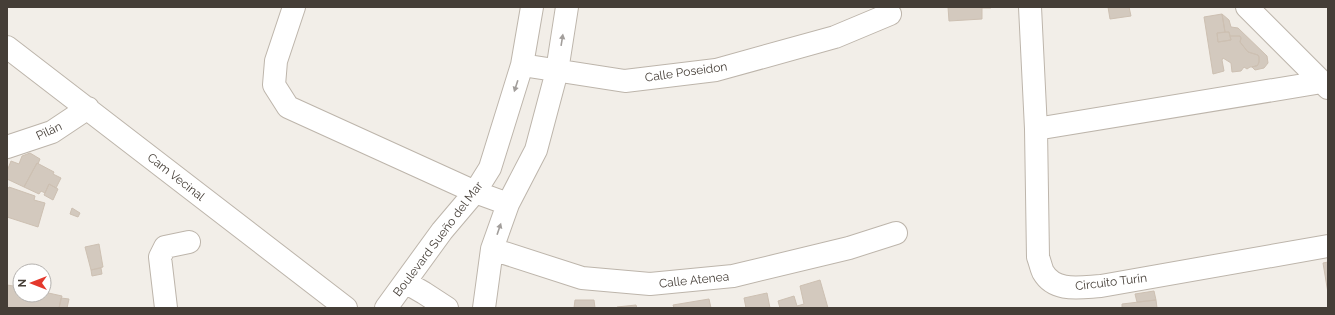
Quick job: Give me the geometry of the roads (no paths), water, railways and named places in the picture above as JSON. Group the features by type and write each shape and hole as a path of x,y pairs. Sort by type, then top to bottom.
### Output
{"street":[{"path":"294,7 276,61 274,85 288,107 475,192 508,204"},
{"name":"Boulevard Sueño del Mar","path":"386,308 442,231 475,192 490,168 522,65 532,7"},
{"path":"484,308 492,249 508,204 536,150 557,71 567,7"},
{"name":"Circuito Turin","path":"1030,7 1036,129 1038,257 1042,271 1049,281 1060,286 1071,288 1101,286 1328,246"},
{"path":"1247,7 1325,85"},
{"name":"Calle Poseidon","path":"522,65 625,81 716,70 836,37 890,14"},
{"name":"Cam Vecinal","path":"7,47 346,308"},
{"path":"1036,129 1325,85"},
{"name":"Pilán","path":"7,147 52,132 88,108"},
{"name":"Calle Atenea","path":"492,249 582,278 650,284 733,276 849,248 896,233"},
{"path":"166,308 160,257 165,247 189,242"},
{"path":"405,282 447,308"}]}
